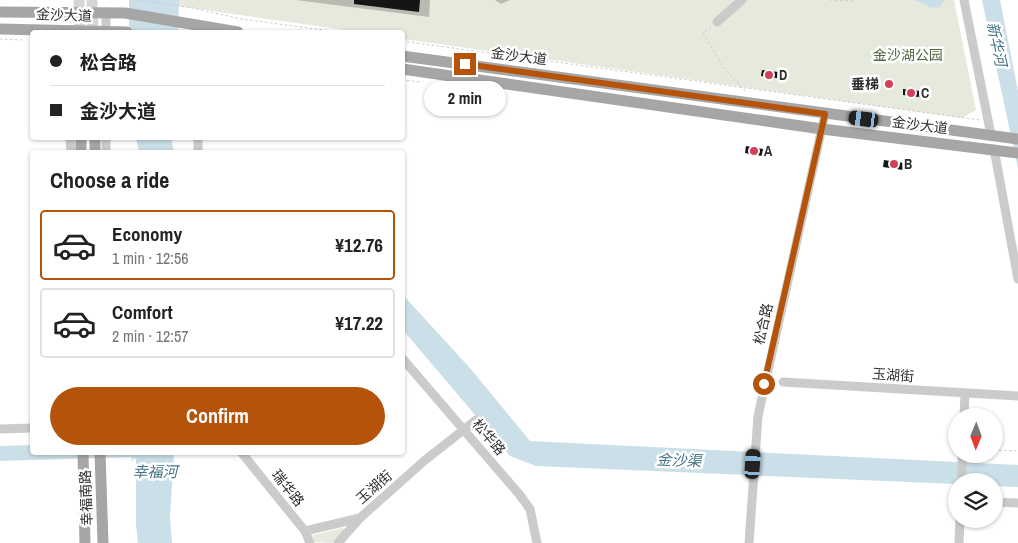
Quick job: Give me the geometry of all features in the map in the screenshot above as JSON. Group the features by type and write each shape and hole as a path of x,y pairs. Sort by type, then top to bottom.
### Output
{"main road":[{"name":"金沙大道","path":"0,12 106,12 226,30"},
{"name":"金沙大道","path":"0,29 34,30"},
{"name":"金沙大道","path":"405,56 1018,139"},
{"name":"金沙大道","path":"405,69 822,129 1018,153"},
{"name":"幸福南路","path":"100,457 103,543"},
{"name":"幸福南路","path":"83,458 85,543"}],"street":[{"path":"717,22 742,0"},
{"path":"964,0 991,135"},
{"path":"66,12 68,30"},
{"path":"106,12 106,30"},
{"name":"松合路","path":"750,543 752,482 758,416 825,114"},
{"path":"994,149 1018,279"},
{"name":"松华路","path":"405,361 464,429 530,510 536,529 537,543"},
{"name":"玉湖街","path":"783,382 1018,396"},
{"path":"964,408 965,394"},
{"name":"玉湖街","path":"338,543 360,518 476,420"},
{"path":"0,429 30,428"},
{"name":"瑞华路","path":"243,455 305,531 310,543"},
{"path":"1003,502 1018,502"},
{"name":"玉湖街","path":"305,531 360,518"},
{"path":"959,543 960,528"}],"path":[{"path":"137,0 193,8 241,19 324,30"},
{"path":"830,0 854,1"},
{"path":"717,22 703,32 724,68 757,105"},
{"path":"0,39 24,40"},
{"path":"405,41 988,121"},
{"path":"1003,450 1018,451"}],"green space":[{"name":"金沙湖公园","path":"136,0 954,0 976,110 962,118 405,39 405,30 345,30"},
{"path":"343,528 345,533 332,543 313,542 313,535"}],"water":[{"path":"129,0 179,0 178,30 129,30"},
{"path":"914,0 945,0 939,7 932,8"},
{"name":"新华河","path":"982,0 1000,0 1018,91 1018,169"},
{"path":"136,140 171,140 174,150 139,150"},
{"name":"金沙渠","path":"405,297 470,368 530,441 1018,465 1018,487 1003,486 1003,473 948,473 948,484 536,466 510,456 405,332"},
{"name":"幸福河","path":"30,445 30,455 174,455 170,517 172,543 138,543 136,525 136,459 133,458 133,462 131,457 0,461 0,446"}],"building":[{"path":"354,0 420,0 419,12 354,4"},
{"name":"D","path":"762,70 778,72 777,78 761,76"},
{"name":"C","path":"903,89 920,91 919,97 903,95"},
{"name":"A","path":"746,146 763,149 762,156 745,153"},
{"name":"B","path":"884,160 904,163 903,170 883,167"}],"tunnel":[{"path":"79,0 80,30"},
{"path":"92,0 93,30"}],"place":[{"name":"D","path":"769,75"},
{"name":"垂梯","path":"889,84"},
{"name":"C","path":"911,93"},
{"name":"A","path":"754,151"},
{"name":"B","path":"894,164"}],"route":[{"path":"465,64 825,114 764,384"}]}
